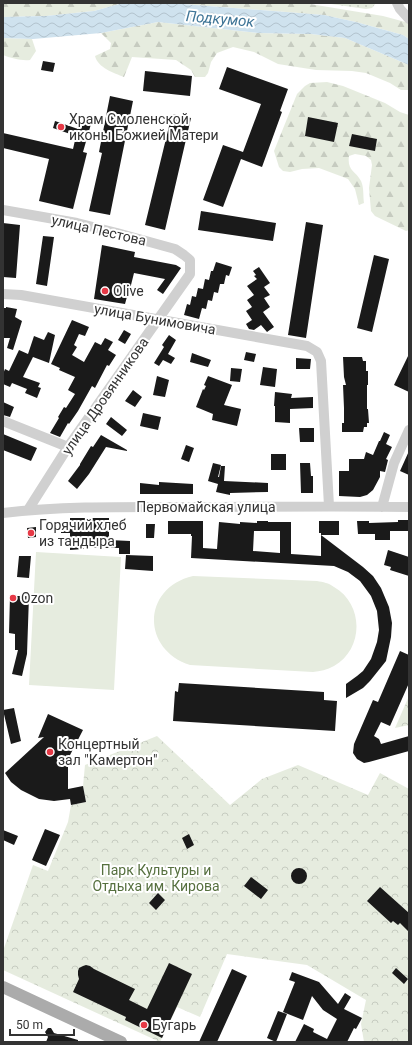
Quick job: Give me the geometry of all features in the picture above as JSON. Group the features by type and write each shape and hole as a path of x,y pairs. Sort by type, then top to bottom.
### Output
{"main road":[{"path":"3,987 121,1042"}],"street":[{"path":"396,3 409,19"},
{"name":"улица Пестова","path":"3,210 77,223 117,233 175,249 190,260"},
{"name":"улица Дровянникова","path":"28,510 68,447 190,274 190,260"},
{"name":"улица Бунимовича","path":"3,294 21,295 306,346 317,352 321,361 329,506"},
{"path":"3,421 68,447"},
{"path":"382,507 394,463 409,430"},
{"name":"Первомайская улица","path":"3,513 76,507 409,507"}],"green space":[{"path":"3,3 123,3 94,11 46,16 3,17"},
{"path":"170,3 310,4 383,16 409,23 409,39 403,35 324,15"},
{"path":"324,3 376,3 372,8 366,9"},
{"path":"158,22 258,33 311,34 345,38 409,65 409,90 401,90 390,83 366,73 316,70 278,64 254,52 233,47 217,53 211,62 208,73 205,77 195,77 191,70 176,60 132,57 124,77 107,70 99,64 95,56 110,49 111,43 101,33"},
{"path":"3,38 32,39 36,51 30,60 20,60 3,55"},
{"path":"327,82 343,86 385,103 400,112 409,115 409,230 406,231 375,216 371,211 369,188 372,165 371,160 366,156 355,154 349,156 350,168 359,177 363,186 364,203 359,205 355,189 348,179 319,168 302,169 290,172 283,171 279,167 274,151 297,94 310,83"},
{"path":"36,552 121,557 114,690 29,685"},
{"path":"193,576 324,582 334,587 344,595 351,604 355,615 356,626 355,638 351,649 344,658 334,666 313,672 190,665 174,657 163,646 156,633 154,619 157,605 164,593 176,583"},
{"path":"409,696 409,725 395,728"},
{"name":"Парк Культуры и Отдыха им. Кирова","path":"157,736 230,805 262,779 298,765 368,795 380,773 409,789 409,1042 364,1042 361,1024 366,1000 307,965 227,954 200,1017 177,1007 160,1042 3,970 3,951 33,865 48,871 68,822 71,805 86,802 83,786 85,765"}],"water":[{"name":"Подкумок","path":"123,3 170,3 324,15 403,35 409,39 409,65 345,38 311,34 258,33 158,22 101,33 33,39 3,38 3,17 46,16 94,11"}],"building":[{"path":"43,61 55,63 53,72 41,70"},
{"path":"227,67 288,89 280,111 282,112 262,167 241,159 223,207 203,200 223,145 243,152 261,104 219,89"},
{"path":"145,71 192,76 190,96 143,91"},
{"path":"110,96 133,101 110,215 89,211 102,153 99,152"},
{"path":"172,114 191,118 165,230 145,225"},
{"path":"308,117 338,123 334,142 305,136"},
{"path":"55,121 78,129 81,121 91,124 83,152 87,153 73,209 39,201 49,159 3,148 3,133 73,149 76,136 53,128"},
{"path":"352,134 377,139 375,151 349,146"},
{"path":"201,211 276,223 273,241 198,230"},
{"path":"306,222 323,225 306,338 288,335"},
{"path":"3,223 20,225 16,278 3,277"},
{"path":"43,236 54,237 47,286 36,284"},
{"path":"102,245 135,252 134,257 176,265 181,268 163,294 157,290 165,279 134,273 125,304 94,299"},
{"path":"374,255 389,259 372,332 357,328"},
{"path":"216,262 232,267 229,276 226,275 224,284 220,284 218,293 214,292 212,301 208,300 206,309 202,308 199,319 184,315 187,304 190,305 192,296 196,297 198,288 203,289 205,279 209,280 211,271 213,271"},
{"path":"259,267 270,283 264,287 270,295 264,298 270,307 263,312 274,327 267,332 261,325 254,330 249,329 246,324 252,320 246,311 252,307 247,300 254,295 247,286 257,279 254,276 256,275 253,271"},
{"path":"6,307 17,309 15,317 22,321 13,350 7,348 10,338 3,338 3,308"},
{"path":"72,320 89,327 85,336 79,334 74,345 77,347 72,355 84,362 95,342 101,345 105,338 113,342 108,350 116,355 109,366 107,365 95,388 92,386 78,411 69,424 68,423 60,437 50,433 64,407 66,408 75,394 68,390 75,377 59,370 60,368 51,364"},
{"path":"124,330 131,334 125,344 118,340"},
{"path":"48,332 55,335 49,363 33,357 23,377 40,383 38,387 41,388 37,398 25,393 27,389 12,383 10,387 3,384 3,374 5,369 9,371 19,350 28,354 34,336 44,340"},
{"path":"169,335 176,340 168,354 175,358 171,364 163,360 159,366 154,363 164,347 162,345"},
{"path":"246,352 256,354 254,362 244,360"},
{"path":"192,353 211,360 208,367 190,362"},
{"path":"409,354 409,392 394,385"},
{"path":"343,357 362,357 363,361 366,361 366,371 368,371 367,409 369,423 367,423 367,427 364,427 363,432 342,432 342,423 344,423 343,385 346,385"},
{"path":"296,358 311,359 310,369 296,369"},
{"path":"263,367 277,369 275,387 260,385"},
{"path":"231,368 242,369 240,382 230,381"},
{"path":"157,376 169,380 165,397 153,395"},
{"path":"208,376 232,385 224,405 241,409 237,426 212,420 213,414 196,407 203,389 204,390 206,386 204,385"},
{"path":"133,390 142,397 135,407 125,401"},
{"path":"275,392 292,394 291,398 313,397 313,408 290,409 290,423 275,422"},
{"path":"3,402 14,407 10,417 3,415"},
{"path":"143,413 161,417 158,430 140,426"},
{"path":"111,417 127,430 122,436 106,424"},
{"path":"299,428 314,428 314,442 300,442"},
{"path":"384,432 390,435 386,444 392,447 386,459 388,460 385,472 380,471 380,477 373,490 367,495 360,497 339,496 339,471 349,471 349,459 364,459 366,452 373,455"},
{"path":"3,434 37,448 31,461 3,450"},
{"path":"101,435 127,451 106,447 89,474 77,489 68,481 80,465 91,446 93,447"},
{"path":"186,445 194,448 189,462 181,459"},
{"path":"409,451 409,475 400,471"},
{"path":"271,454 286,454 286,470 271,470"},
{"path":"213,463 221,465 218,477 221,466 225,466 224,481 268,483 268,492 230,493 230,495 216,492 218,484 208,481"},
{"path":"300,463 310,463 311,476 313,476 313,493 301,493"},
{"path":"159,482 193,484 193,494 140,494 140,483 159,485"},
{"path":"70,518 109,518 109,540 130,541 130,554 119,554 119,548 84,548 70,550 70,533 61,533 61,524 70,523"},
{"path":"398,520 409,520 409,531 390,531 390,540 375,540 375,534 358,534 357,521 369,521 369,523 398,522"},
{"path":"168,521 203,521 203,548 217,549 219,522 240,524 240,522 257,523 257,521 291,522 291,554 321,556 321,535 363,567 373,576 381,588 389,607 392,623 386,661 363,688 346,698 346,684 363,671 371,659 377,642 379,630 377,611 371,596 360,581 348,572 334,566 191,558 191,534 168,534","holes":["254,531 280,531 280,553 253,551"]},
{"path":"319,521 339,521 339,535 321,535 321,533 319,533"},
{"path":"146,524 155,524 154,538 146,538"},
{"path":"36,527 36,537 28,538 27,528"},
{"path":"388,550 409,557 409,576 390,570 391,567 384,565"},
{"path":"126,555 153,556 153,571 125,569"},
{"path":"19,556 31,556 29,578 17,577"},
{"path":"10,596 29,596 27,654 22,676 12,674 18,650 15,650 15,634 9,633"},
{"path":"400,651 409,655 409,683 390,726 381,722 374,736 379,739 381,744 409,736 409,751 364,763 357,759 353,753 354,744 373,700 378,702"},
{"path":"179,683 324,692 324,700 337,701 335,731 173,721 175,691 178,692"},
{"path":"14,708 21,741 11,744 3,710"},
{"name":"Концертный зал \"Камертон\"","path":"48,714 83,730 68,759 68,789 83,786 86,802 71,805 70,799 54,801 39,799 21,790 11,782 5,773 44,737 38,738"},
{"path":"45,829 60,835 46,866 32,860"},
{"path":"3,830 18,836 14,845 3,840"},
{"path":"189,834 194,845 187,849 182,838"},
{"path":"296,868 302,868 307,873 305,882 302,884 296,884 291,879 291,873"},
{"path":"251,877 268,890 261,899 244,886"},
{"path":"380,887 409,913 409,932 400,923 398,925 393,921 391,923 367,901"},
{"path":"158,893 165,900 156,910 149,903"},
{"path":"169,963 192,974 162,1038 125,1020 126,1017 73,992 79,979 79,968 86,965 135,989 129,1000 147,1009"},
{"path":"396,968 408,979 404,984 392,973"},
{"path":"232,969 247,976 217,1042 199,1042"},
{"path":"292,972 319,982 338,1004 345,993 351,997 344,1009 362,1018 356,1029 354,1028 347,1042 295,1042 304,1024 314,1029 313,1032 327,1039 337,1019 323,1010 312,996 303,1020 283,1012 295,982 289,980"},
{"path":"278,1011 287,1014 276,1042 267,1038"},
{"path":"48,1028 51,1028 54,1033 78,1040 78,1042 46,1042 48,1037 45,1032"}],"place":[{"name":"Храм Смоленской иконы Божией Матери","path":"61,127"},
{"name":"Olive","path":"105,291"},
{"name":"Горячий хлеб из тандыра","path":"31,533"},
{"name":"Ozon","path":"13,598"},
{"name":"Концертный зал \"Камертон\"","path":"50,752"},
{"name":"Бугарь","path":"144,1025"}]}
